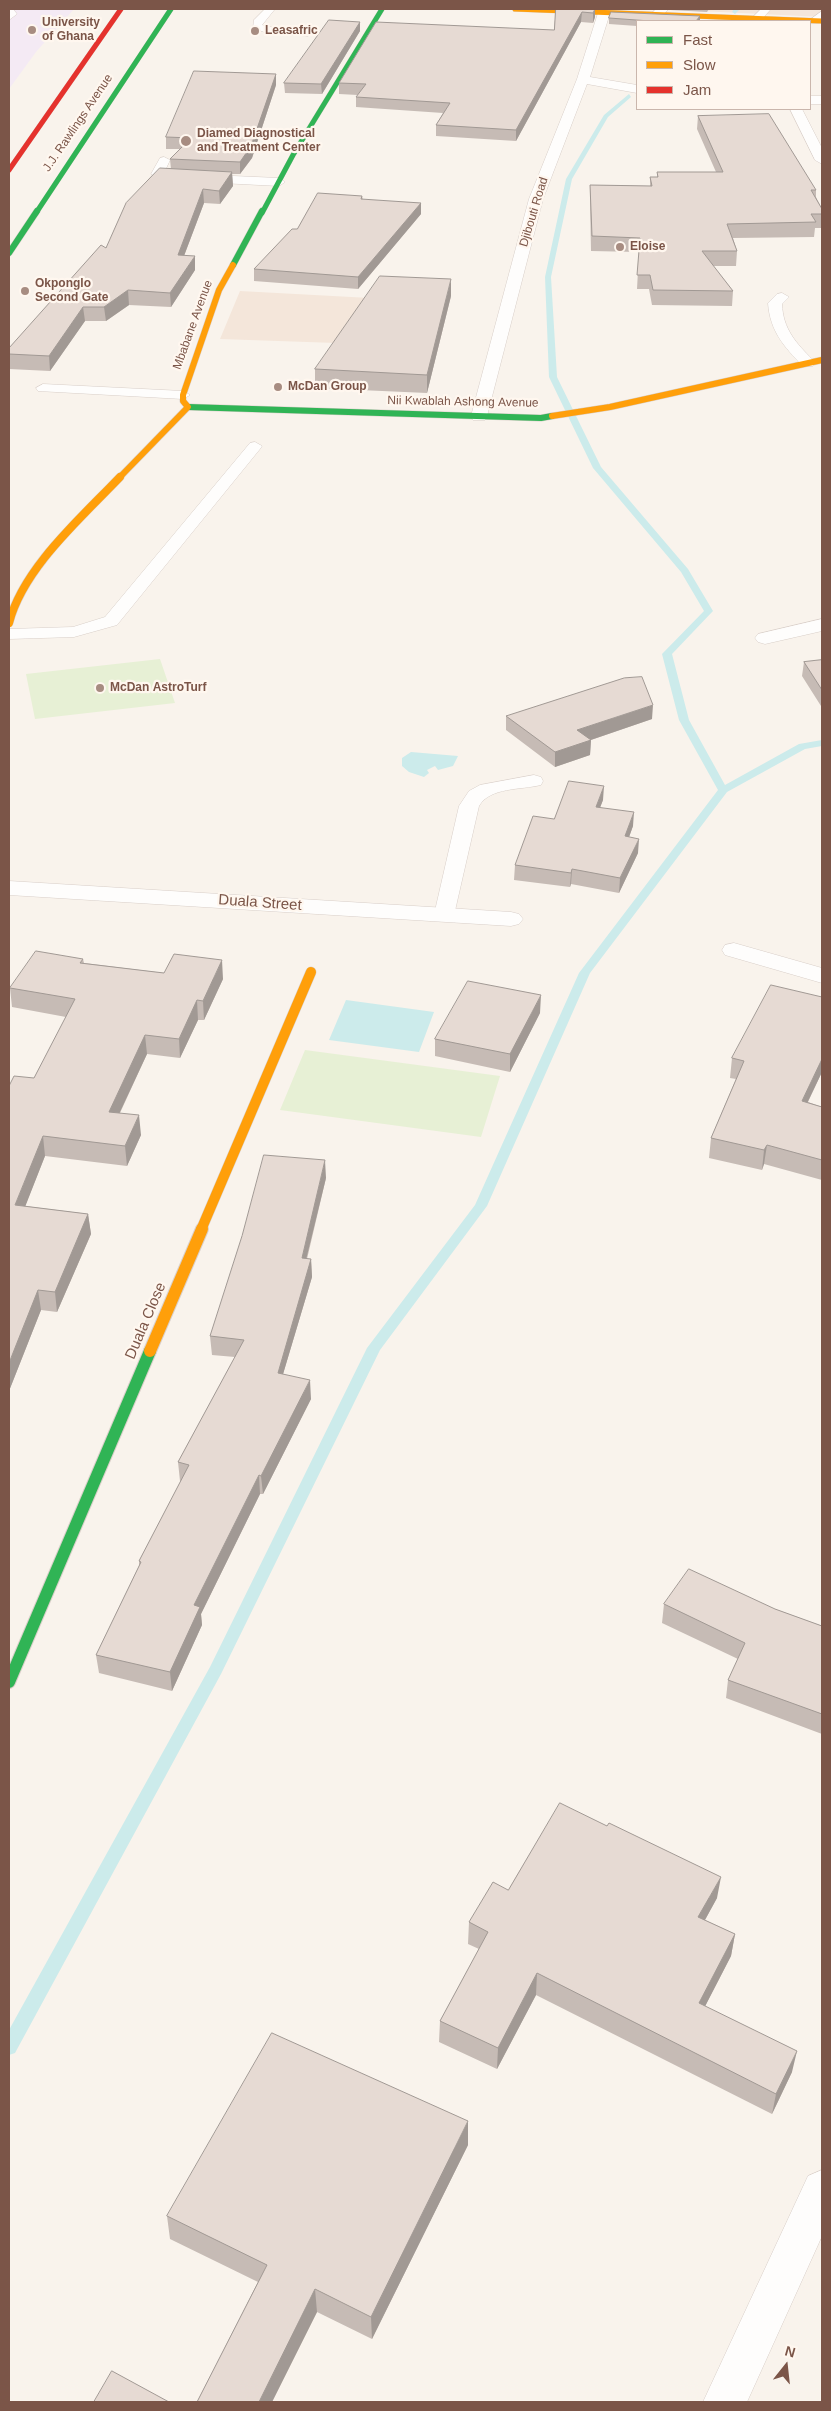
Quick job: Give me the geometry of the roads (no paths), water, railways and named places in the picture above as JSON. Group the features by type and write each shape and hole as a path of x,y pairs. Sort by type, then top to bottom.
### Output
{"main road":[{"path":"9,170 121,9"},
{"name":"Mbabane Avenue","path":"9,623 17,601 48,552 185,401 219,290 279,182 382,9"},
{"path":"515,9 604,13 659,12 757,18 820,19"},
{"name":"J.J. Rawlings Avenue","path":"9,253 127,74 173,10"},
{"name":"Nii Kwablah Ashong Avenue","path":"185,401 328,413 540,418 610,407 815,361"},
{"name":"Duala Close","path":"9,1682 310,972"}],"street":[{"name":"Djibouti Road","path":"479,416 536,199 582,79 604,13"},
{"path":"582,79 636,89"},
{"path":"797,110 822,160"},
{"path":"765,638 822,625"},
{"name":"Duala Street","path":"9,888 511,919"},
{"path":"734,950 822,976"},
{"path":"725,2402 822,2190"}],"lane":[{"path":"270,9 259,20 257,26 267,30 308,33"},
{"path":"757,18 766,9"},
{"path":"9,10 12,14 9,17"},
{"path":"164,160 157,174 162,176 279,182"},
{"path":"782,297 775,302 775,318 786,341 815,361"},
{"path":"43,388 185,401"},
{"path":"9,634 74,632 111,621 255,446"},
{"path":"444,915 469,806 476,795 487,790 534,781"}],"water":[{"path":"411,752 458,756 453,766 438,770 435,766 427,770 429,773 424,777 409,772 402,766 402,758"},
{"path":"346,1000 434,1012 419,1052 329,1040"}],"waterway":[{"path":"629,96 606,116 569,179 548,277 553,377 597,468 685,571 709,611 667,654 684,720 723,790"},
{"path":"723,790 802,746 822,743"},
{"path":"9,2047 216,1670 374,1348 481,1206 585,973 723,790"}],"place":[{"name":"University of Ghana","path":"32,30"},
{"name":"Leasafric","path":"255,31"},
{"name":"Diamed Diagnostical and Treatment Center","path":"186,141"},
{"name":"Eloise","path":"620,247"},
{"name":"Okponglo Second Gate","path":"25,291"},
{"name":"McDan Group","path":"278,387"},
{"name":"McDan AstroTurf","path":"100,688"}]}
